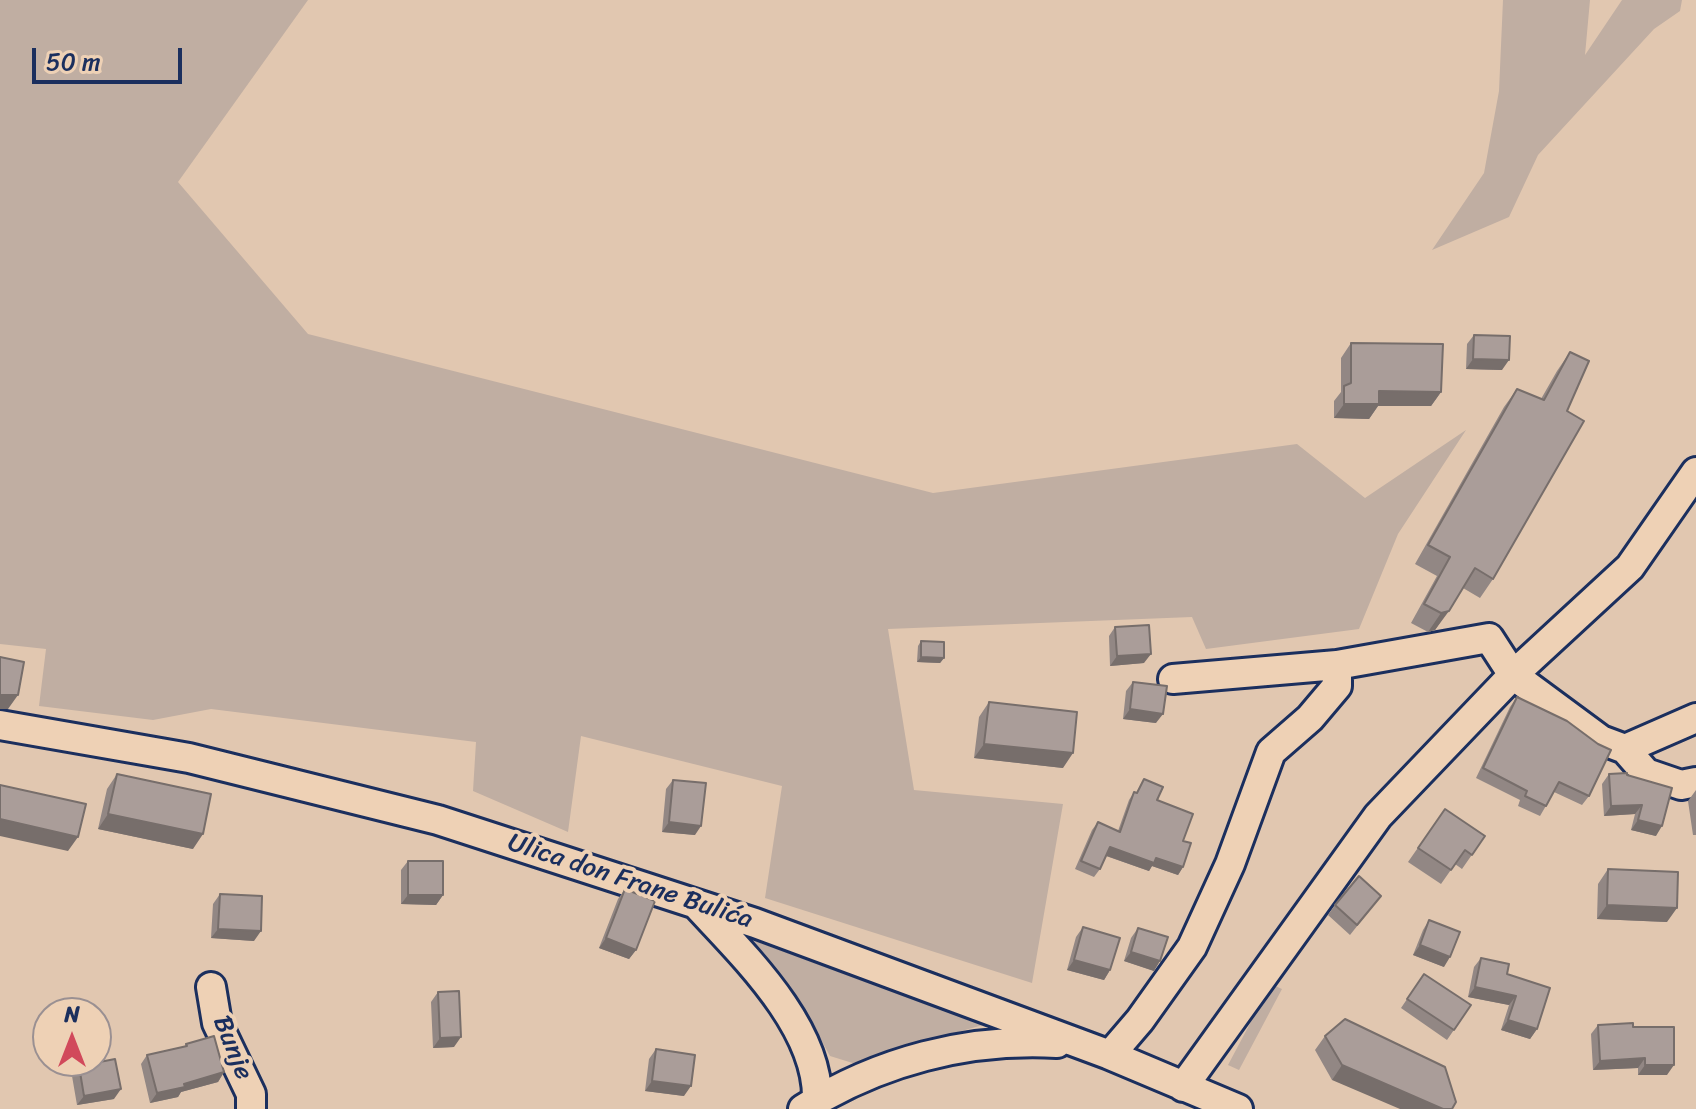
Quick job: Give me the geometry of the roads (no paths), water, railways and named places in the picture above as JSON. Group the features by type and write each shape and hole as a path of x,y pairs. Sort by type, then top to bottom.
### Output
{"street":[{"path":"1183,1087 1378,816 1513,675 1630,567 1696,472"},
{"path":"1173,679 1337,665 1489,638 1513,675 1601,740 1625,749 1646,773 1681,785 1696,782"},
{"path":"810,1105 868,1074 909,1060 986,1043 1014,1042 1097,1050 1140,1020 1192,947 1230,864 1271,752 1310,718 1337,686 1337,665"},
{"path":"1625,749 1696,718"},
{"name":"Ulica don Frane Bulića","path":"0,725 189,758 438,820 693,901 1097,1050 1238,1109"},
{"path":"693,901 749,962 799,1033 818,1080 810,1105"},
{"name":"Bunje","path":"211,987 217,1023 251,1094 251,1109"}]}
